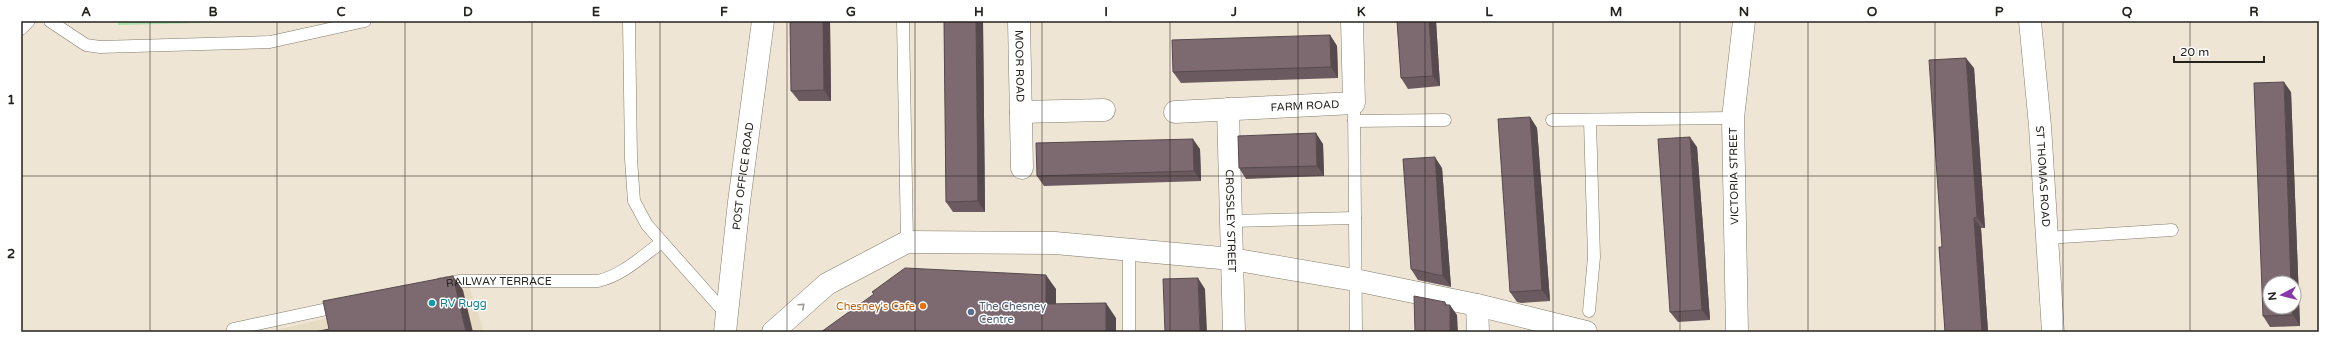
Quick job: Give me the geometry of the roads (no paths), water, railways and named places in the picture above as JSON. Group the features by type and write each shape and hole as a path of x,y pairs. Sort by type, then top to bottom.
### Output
{"street":[{"name":"POST OFFICE ROAD","path":"726,323 763,21"},
{"name":"MOOR ROAD","path":"1019,21 1022,168"},
{"name":"FARM ROAD","path":"1175,112 1228,109 1354,112 1352,21"},
{"name":"VICTORIA STREET","path":"1737,332 1733,118 1744,21"},
{"name":"ST THOMAS ROAD","path":"2030,21 2040,126 2053,332"},
{"name":"CROSSLEY STREET","path":"1228,109 1234,332"},
{"name":"MOOR ROAD","path":"1021,112 1104,110"},
{"path":"773,332 827,284 907,242 1055,243 1232,259 1355,280 1477,305 1588,322"},
{"path":"1477,305 1478,332"}],"lane":[{"path":"21,29 29,21"},
{"path":"50,21 86,45 100,47 270,42 365,21"},
{"path":"629,21 631,159 634,201 646,225 662,242 726,323"},
{"path":"903,21 907,242"},
{"path":"1356,332 1354,112 1445,120"},
{"path":"1552,120 1590,121 1733,118"},
{"path":"1588,322 1594,257 1590,121"},
{"path":"1231,221 1355,218"},
{"path":"2046,238 2172,230"},
{"name":"RAILWAY TERRACE","path":"428,287 460,280 598,281 613,277 625,270 662,242"},
{"path":"1129,250 1129,332"},
{"path":"233,329 350,304"}],"place":[{"name":"RV Rugg","path":"432,303"},
{"name":"Chesney's Cafe","path":"923,306"},
{"name":"The Chesney Centre","path":"971,312"}]}
